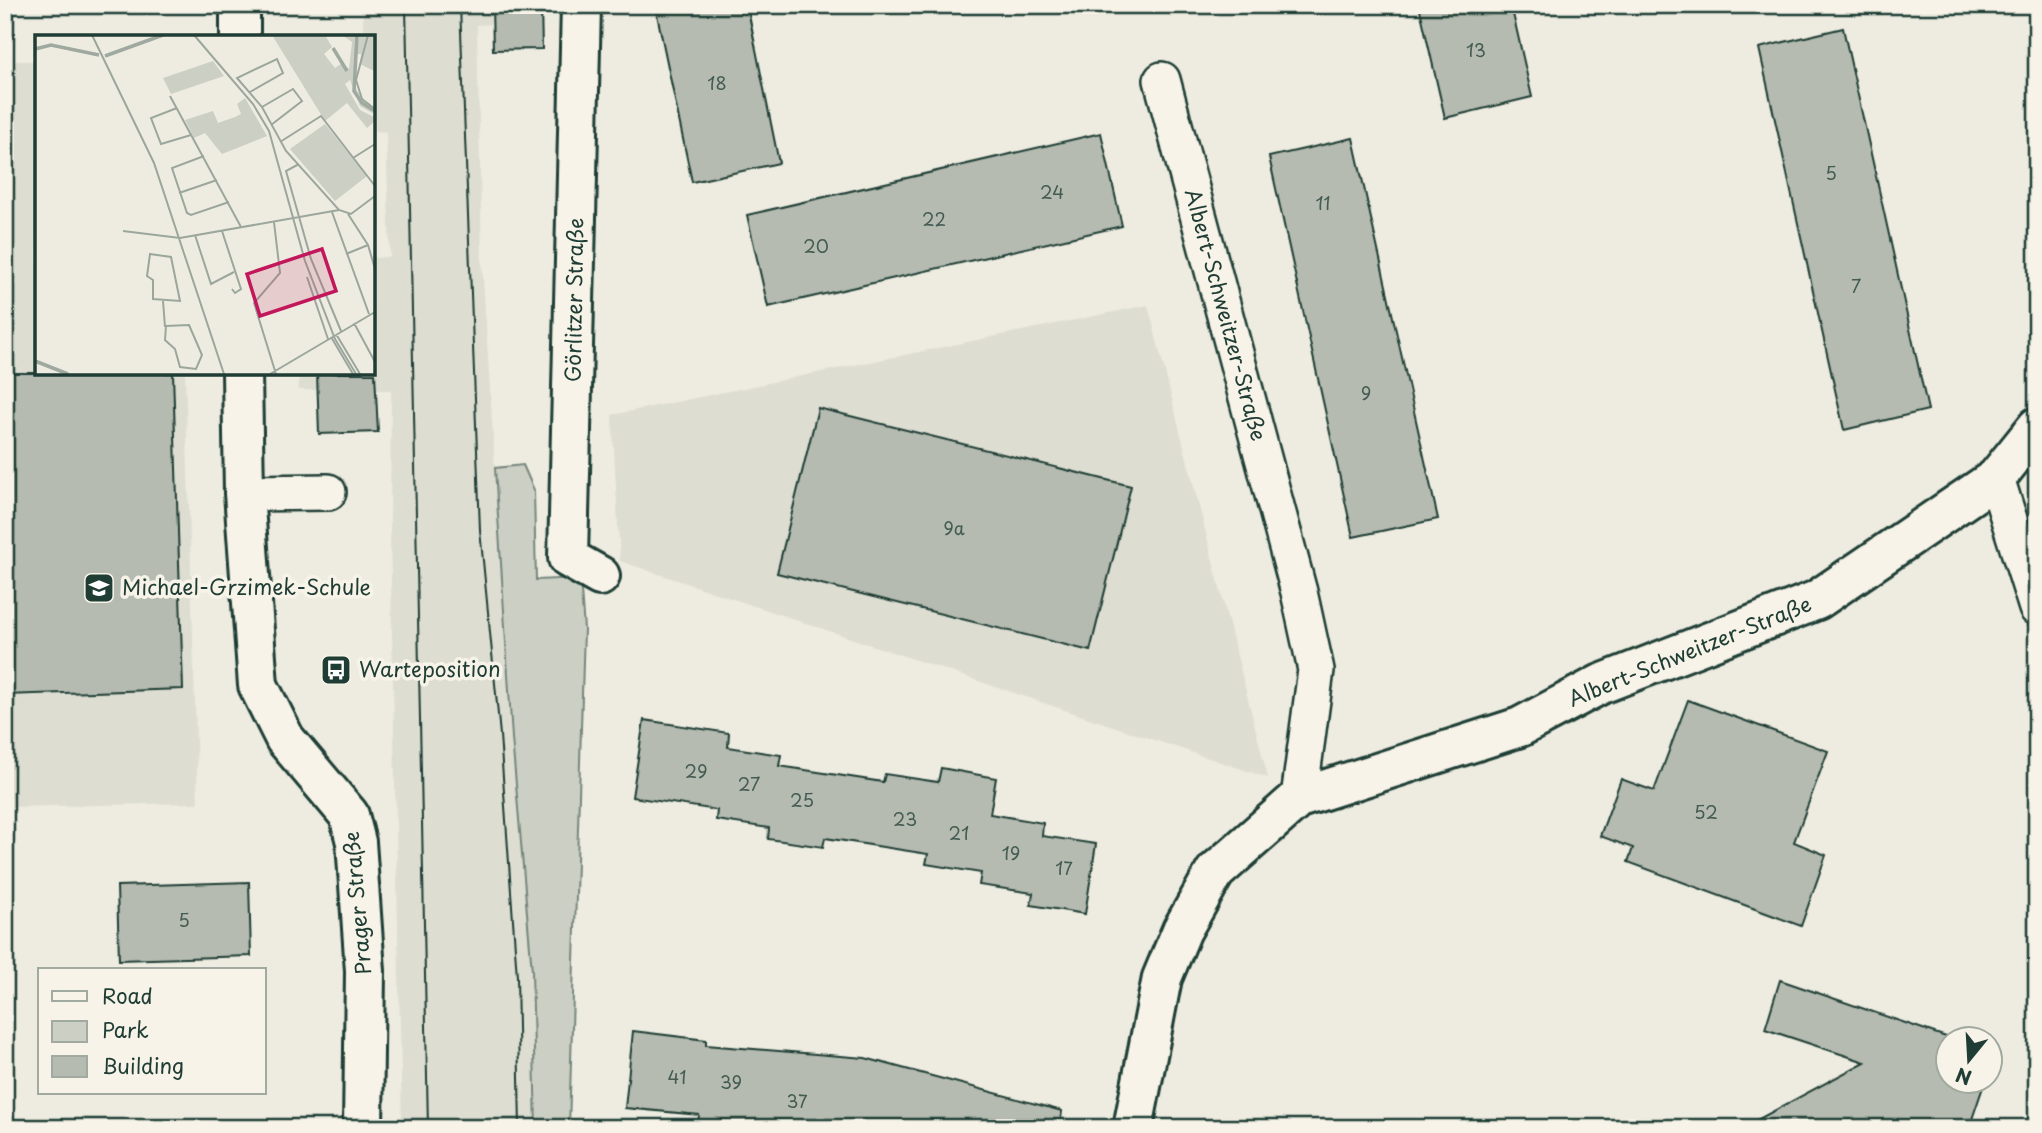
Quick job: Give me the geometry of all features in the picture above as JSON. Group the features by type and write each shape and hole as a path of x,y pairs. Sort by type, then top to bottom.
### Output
{"street":[{"path":"240,5 240,35"},
{"name":"Görlitzer Straße","path":"581,5 568,558 600,576"},
{"name":"Prager Straße","path":"242,374 244,493 258,685 285,738 349,815 356,842 365,971 363,1128"},
{"name":"Albert-Schweitzer-Straße","path":"1133,1128 1162,978 1182,930 1215,872 1299,798 1520,727 1601,684 1817,600 1996,478 2037,427"}],"lane":[{"name":"Albert-Schweitzer-Straße","path":"1162,80 1300,592 1316,670 1299,798"},
{"path":"1996,478 2037,608"},
{"path":"244,493 328,492"}],"shaded area":[{"path":"363,5 492,5 493,24 477,25 482,262 512,738 532,971 536,1128 402,1128 390,532 391,390 299,390 298,374 374,374 374,258 390,257 386,132 375,131 374,35 372,30 363,30"},
{"name":"Michael-Grzimek-Schule","path":"5,61 35,61 35,374 185,374 198,803 5,807"},
{"path":"1148,305 1268,778 620,561 612,415"}],"green space":[{"path":"523,465 534,490 536,580 580,578 584,629 569,1128 536,1128 532,971 512,738 495,468"}],"building":[{"path":"492,5 541,5 542,49 493,50"},
{"path":"655,5 747,5 779,163 692,182"},
{"path":"1419,5 1511,5 1532,97 1445,118"},
{"path":"1843,28 1928,410 1844,430 1759,48"},
{"path":"1101,133 1122,226 768,307 747,215"},
{"path":"1353,138 1438,519 1353,537 1269,157"},
{"name":"Michael-Grzimek-Schule","path":"5,373 173,374 183,689 5,695"},
{"path":"375,373 378,432 319,434 317,374"},
{"path":"818,408 1131,486 1090,651 777,573"},
{"path":"1688,700 1828,751 1794,842 1826,855 1801,926 1628,862 1633,848 1600,836 1621,779 1654,791"},
{"path":"644,720 729,733 728,747 781,755 779,766 883,782 885,774 938,782 941,768 996,778 990,814 1043,823 1042,836 1096,844 1085,914 1031,905 1033,893 979,885 981,873 926,864 928,854 825,838 823,847 768,839 769,828 716,820 717,810 632,797"},
{"path":"249,882 251,956 119,960 117,886"},
{"path":"1780,980 1934,1033 1934,1094 1981,1094 1969,1128 1742,1128 1865,1062 1765,1029"},
{"path":"633,1031 706,1040 706,1045 865,1058 1062,1111 1060,1128 747,1128 698,1123 699,1115 625,1108"}],"tram line":[{"path":"406,5 428,1128"},
{"path":"460,5 480,530 500,735 517,977 520,1128"}],"place":[{"name":"Michael-Grzimek-Schule","path":"99,588"},
{"name":"Warteposition","path":"336,670"}]}
